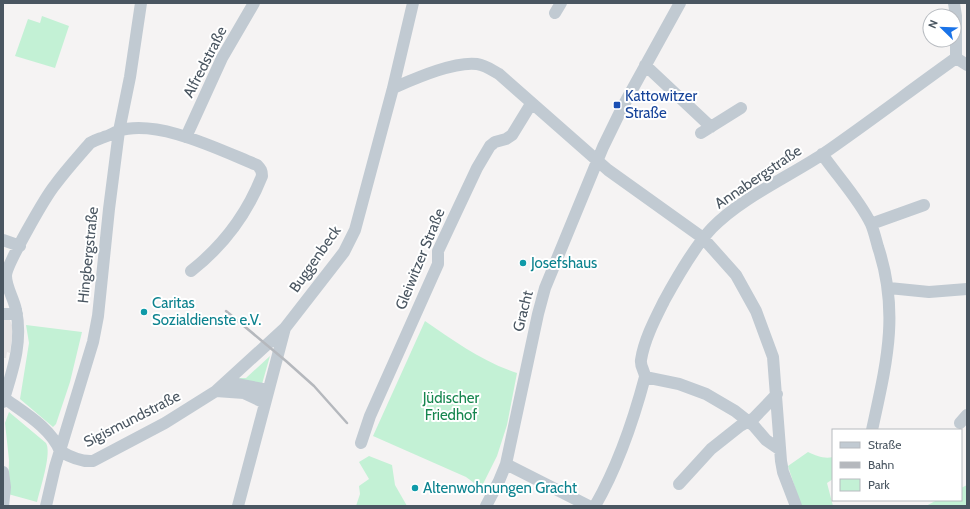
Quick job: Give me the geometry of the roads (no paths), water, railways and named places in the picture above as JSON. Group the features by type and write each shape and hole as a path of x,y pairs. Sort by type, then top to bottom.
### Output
{"street":[{"name":"Hingbergstraße","path":"46,506 60,451 94,336 98,316 119,131 130,77 141,3"},
{"name":"Alfredstraße","path":"186,137 222,58 254,3"},
{"name":"Buggenbeck","path":"238,506 285,328 344,252 356,230 393,88 413,3"},
{"name":"Gracht","path":"486,506 506,464 538,314 545,288 597,161 622,108 680,3"},
{"path":"954,3 956,16 956,58 967,65"},
{"name":"Annabergstraße","path":"595,506 626,441 645,377 645,373 640,362 644,347 671,288 703,238 713,227 738,207 822,154 956,58"},
{"path":"393,88 430,73 465,64 477,64 488,68 499,74 531,104 608,170 703,238 736,275 756,311 773,356 777,394 779,450 783,472 796,506"},
{"path":"645,65 706,130 741,108"},
{"name":"Gleiwitzer Straße","path":"362,443 370,416 438,264 438,251 477,168 490,146 495,142 506,139 512,135 531,104"},
{"path":"60,451 57,442 46,430 4,400 16,358 19,330 17,314 6,275 8,267 54,186 90,143 96,139 119,131 152,129 167,131 257,165 262,171 262,176 257,190 248,207 230,234 206,259 191,271"},
{"path":"822,154 858,203 871,224 889,288 890,334 872,429"},
{"path":"871,224 924,205"},
{"path":"3,240 20,246"},
{"path":"889,288 929,292 967,289"},
{"path":"3,314 17,314"},
{"name":"Sigismundstraße","path":"60,451 78,460 93,461 165,422 216,391 285,328"},
{"path":"645,377 679,384 706,394 735,411 754,426 766,440 779,450"},
{"path":"226,382 268,390"},
{"path":"216,391 244,393 265,403"},
{"path":"678,484 711,449 740,426 754,418 777,394"},
{"path":"506,464 589,506"},
{"path":"3,472 5,491 3,506"}],"railway":[{"path":"226,311 314,386 347,423"}],"place":[{"name":"Kattowitzer Straße","path":"617,105"},
{"name":"Josefshaus","path":"523,263"},
{"name":"Caritas Sozialdienste e.V.","path":"144,312"},
{"name":"Altenwohnungen Gracht","path":"415,488"}],"park label":[{"name":"Jüdischer Friedhof","path":"451,406"}]}
